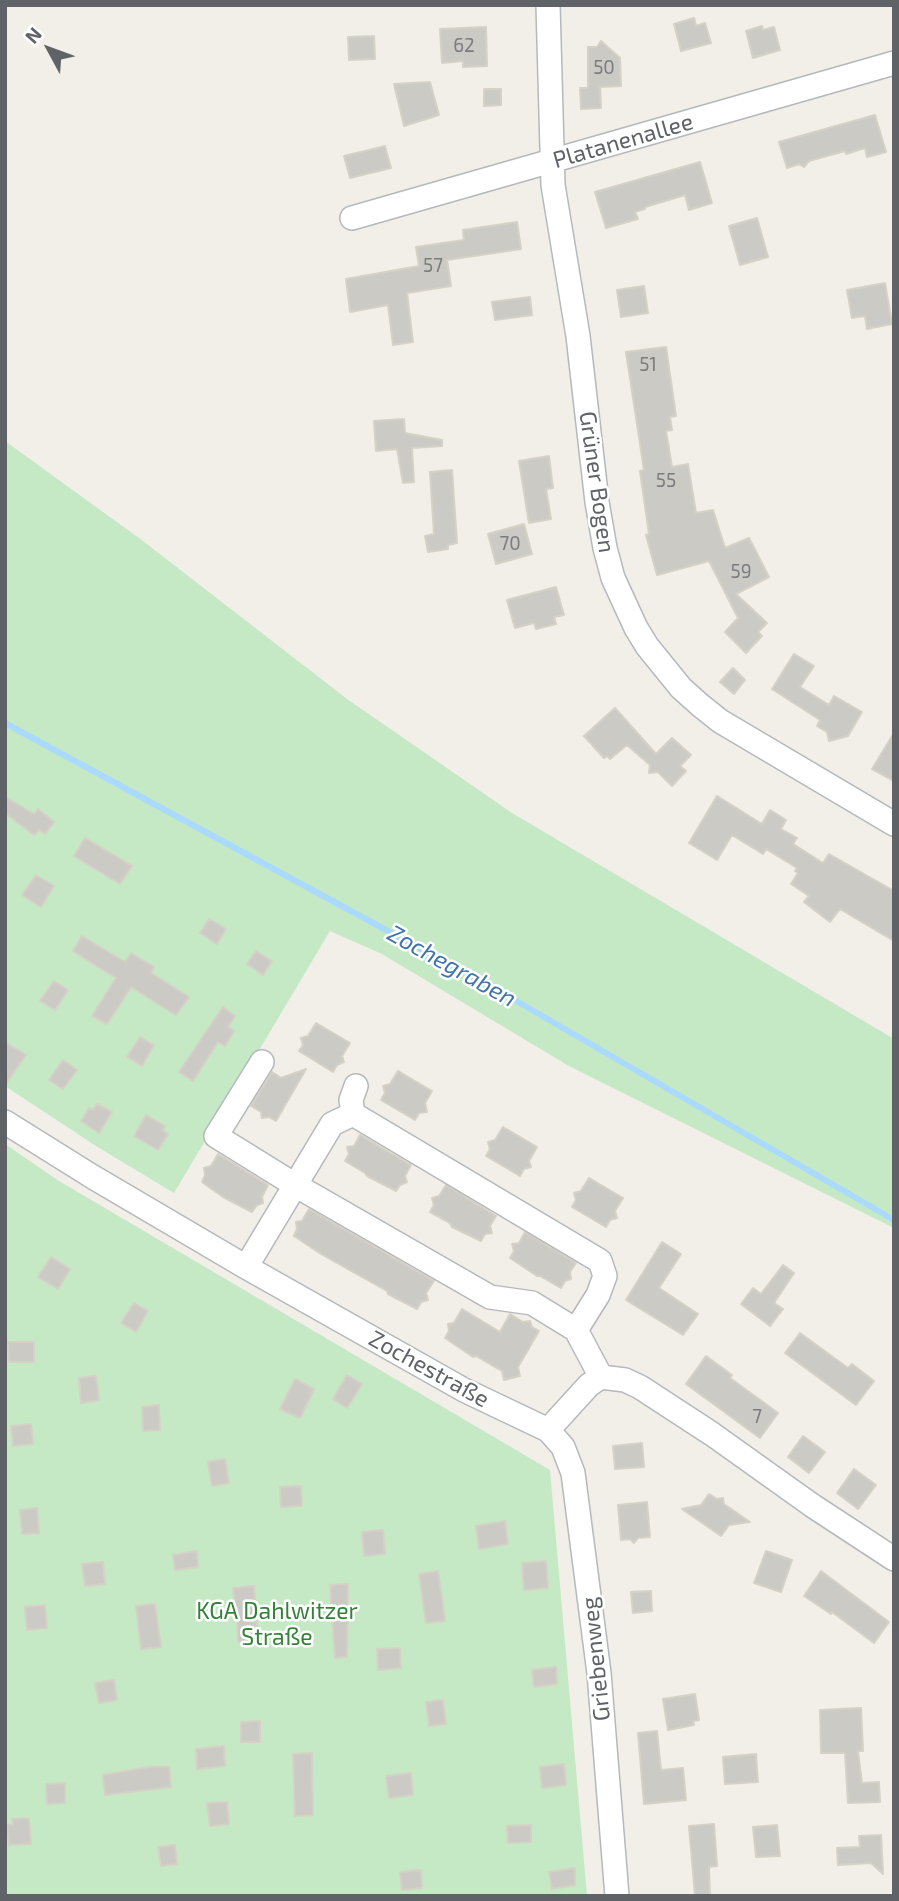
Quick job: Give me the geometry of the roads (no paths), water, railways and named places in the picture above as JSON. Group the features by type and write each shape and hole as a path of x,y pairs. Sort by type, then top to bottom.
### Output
{"street":[{"name":"Grüner Bogen","path":"548,5 553,185 578,336 603,537 613,578 636,628 681,688 720,721 894,824"},
{"name":"Platanenallee","path":"352,218 894,63"},
{"path":"262,1062 216,1136 295,1185 490,1297 531,1303 576,1330 601,1377"},
{"path":"353,1114 351,1100 356,1086"},
{"path":"246,1267 332,1125 353,1114"},
{"path":"353,1114 600,1261 605,1276 598,1295 576,1330"},
{"name":"Zochestraße","path":"5,1122 246,1267 464,1390 548,1430"},
{"path":"548,1430 589,1385 601,1377 625,1380 640,1387 894,1559"},
{"name":"Griebenweg","path":"548,1430 563,1447 573,1473 599,1673 617,1896"}],"waterway":[{"name":"Zochegraben","path":"5,723 513,999 894,1220"}],"park label":[{"name":"KGA Dahlwitzer Straße","path":"277,1624"}]}
